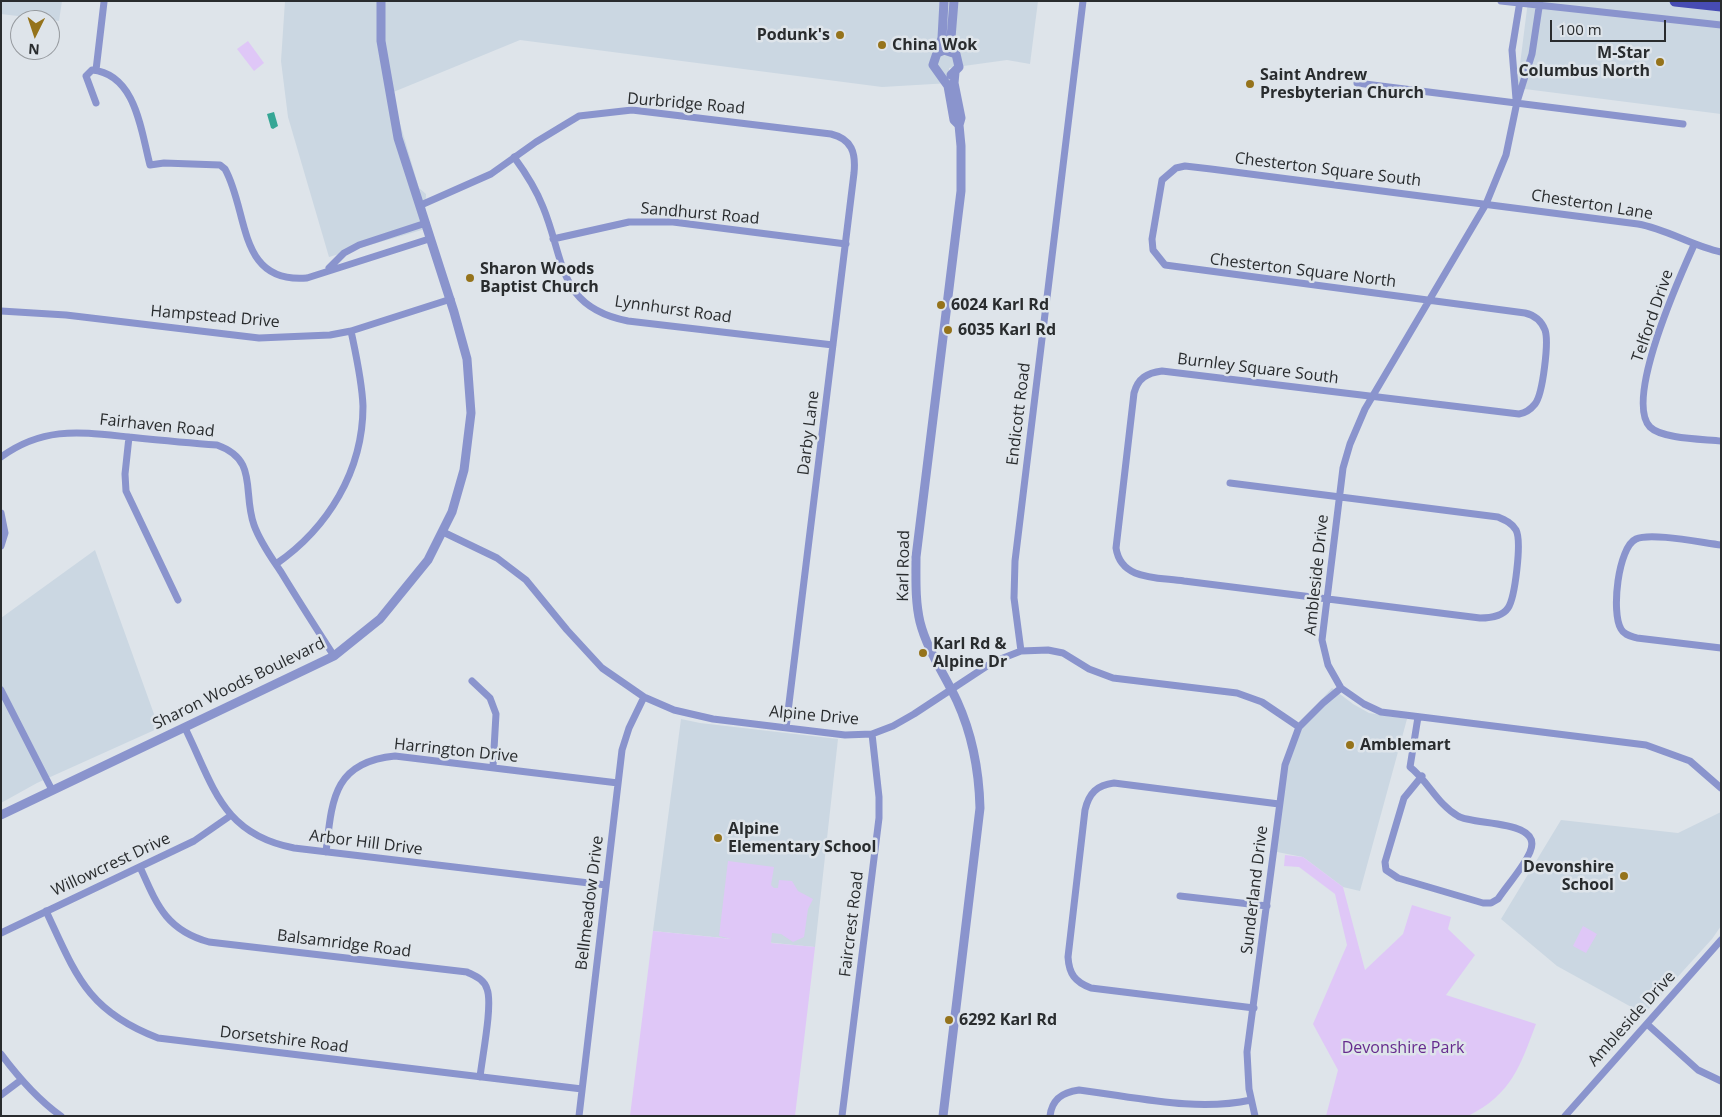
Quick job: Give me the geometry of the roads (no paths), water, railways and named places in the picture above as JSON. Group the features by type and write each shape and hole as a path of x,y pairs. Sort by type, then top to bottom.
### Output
{"main road":[{"path":"1675,1 1721,6"}],"street":[{"name":"Sharon Woods Boulevard","path":"1,815 334,656 380,619 428,560 443,532 464,470 471,413 467,359 451,299 398,138 381,41 380,1"},
{"path":"944,1 942,38 933,65 940,75 949,76 955,72 960,62 953,51 951,38 954,1"},
{"name":"Endicott Road","path":"1021,651 1014,598 1015,561 1083,1"},
{"path":"1501,1 1721,25"},
{"path":"96,70 104,2"},
{"name":"Ambleside Drive","path":"1517,102 1512,50 1520,2"},
{"name":"Ambleside Drive","path":"1540,4 1532,54 1517,102 1506,155 1486,204 1365,409 1350,444 1339,496 1322,640 1328,665 1341,688 1364,704 1381,712 1646,745 1690,761 1721,788"},
{"path":"937,53 944,50 953,51"},
{"path":"96,103 86,76 92,70 115,79 127,91 134,104 150,165 164,163 220,165 228,174 254,254 272,274 289,279 307,278 327,270 430,239"},
{"name":"Karl Road","path":"943,1116 980,808 979,778 974,749 951,690 932,653 920,622 916,592 916,566 960,191 961,146 959,125 961,118 954,83 955,72"},
{"name":"Karl Road","path":"940,75 948,86 954,120 959,125"},
{"path":"1357,83 1683,124"},
{"name":"Durbridge Road","path":"421,205 491,174 514,157 579,116 632,110 831,134 841,136 849,142"},
{"name":"Darby Lane","path":"786,728 856,160 849,142"},
{"name":"Lynnhurst Road","path":"514,157 524,171 543,207 560,265 575,292 586,304 612,318 833,345"},
{"name":"Chesterton Square South","path":"1173,268 1165,265 1158,259 1152,250 1152,239 1159,188 1162,180 1168,173 1185,166 1486,204"},
{"name":"Chesterton Lane","path":"1486,204 1653,227 1694,245 1721,252"},
{"name":"Sandhurst Road","path":"553,239 629,222 673,222 846,244"},
{"path":"327,270 344,252 359,245 426,223"},
{"name":"Telford Drive","path":"1694,245 1656,340 1646,379 1643,413 1649,426 1665,434 1721,441"},
{"name":"Chesterton Square North","path":"1173,268 1525,313 1539,320 1545,330 1547,341 1540,395 1529,410"},
{"name":"Hampstead Drive","path":"1,311 66,315 259,338 330,335 351,331 451,299"},
{"path":"276,564 294,551 315,531 335,504 348,479 359,445 362,405 358,364 351,331"},
{"name":"Burnley Square South","path":"1326,599 1136,574 1127,571 1120,564 1116,548 1124,472 1134,393 1136,385 1141,378 1150,372 1162,371 1510,415 1529,410"},
{"name":"Fairhaven Road","path":"1,457 24,442 49,434 79,431 217,445 231,450 242,460 246,470 254,525 276,564 334,656"},
{"path":"129,437 125,474 126,491 178,600"},
{"path":"1230,483 1498,516 1511,523 1517,532 1519,543 1512,600 1508,608 1500,615 1480,618 1326,599"},
{"path":"1,513 5,533 1,546"},
{"name":"Alpine Drive","path":"443,532 497,558 526,580 567,630 602,668 644,698 674,710 714,719 786,728 854,736 872,734 893,726 994,662 1021,651 1048,650 1064,652 1089,669 1113,678 1237,693 1262,702 1300,727"},
{"path":"1721,545 1649,536 1637,538 1626,547 1622,560 1616,608 1617,621 1623,632 1637,638 1721,648"},
{"path":"472,681 490,698 496,714 493,767"},
{"name":"Sunderland Drive","path":"1255,1116 1251,1100 1247,1052 1285,766 1300,727 1323,703 1341,688"},
{"path":"1,690 52,790"},
{"name":"Bellmeadow Drive","path":"579,1116 622,750 629,728 644,698"},
{"path":"1418,717 1410,767 1422,776 1448,809 1458,817 1471,821 1519,828 1523,830 1532,843 1530,854 1498,899 1491,903 1483,903 1398,878 1389,873 1385,862 1404,798 1422,776"},
{"name":"Arbor Hill Drive","path":"185,728 230,816 252,834 270,843 326,852 606,885"},
{"name":"Faircrest Road","path":"842,1116 879,818 879,797 872,734"},
{"name":"Harrington Drive","path":"326,852 334,797 343,780 352,770 369,761 395,756 618,783"},
{"path":"1254,1008 1092,988 1081,984 1073,977 1069,968 1068,956 1085,810 1088,799 1094,791 1103,784 1114,783 1279,804"},
{"name":"Willowcrest Drive","path":"1,934 209,833 230,816"},
{"name":"Balsamridge Road","path":"140,867 164,916 191,937 209,942 467,972 479,977 487,988 489,1001 480,1077"},
{"path":"1180,896 1267,906"},
{"name":"Dorsetshire Road","path":"46,911 84,987 114,1017 141,1032 158,1038 582,1089"},
{"name":"Ambleside Drive","path":"1565,1116 1719,946"},
{"path":"1647,1024 1698,1070 1721,1081"},
{"path":"1,1054 21,1080 61,1116"},
{"path":"1,1095 21,1080"},
{"path":"1050,1116 1053,1104 1058,1097 1068,1091 1080,1090 1201,1106 1229,1105 1251,1100"}],"place":[{"name":"Podunk's","path":"840,35"},
{"name":"China Wok","path":"882,45"},
{"name":"M-Star Columbus North","path":"1660,62"},
{"name":"Saint Andrew Presbyterian Church","path":"1250,84"},
{"name":"Sharon Woods Baptist Church","path":"470,278"},
{"name":"6024 Karl Rd","path":"941,305"},
{"name":"6035 Karl Rd","path":"948,330"},
{"name":"Karl Rd & Alpine Dr","path":"923,653"},
{"name":"Amblemart","path":"1350,745"},
{"name":"Alpine Elementary School","path":"718,838"},
{"name":"Devonshire School","path":"1624,876"},
{"name":"6292 Karl Rd","path":"949,1020"}],"park label":[{"name":"Devonshire Park","path":"1403,1048"}]}
